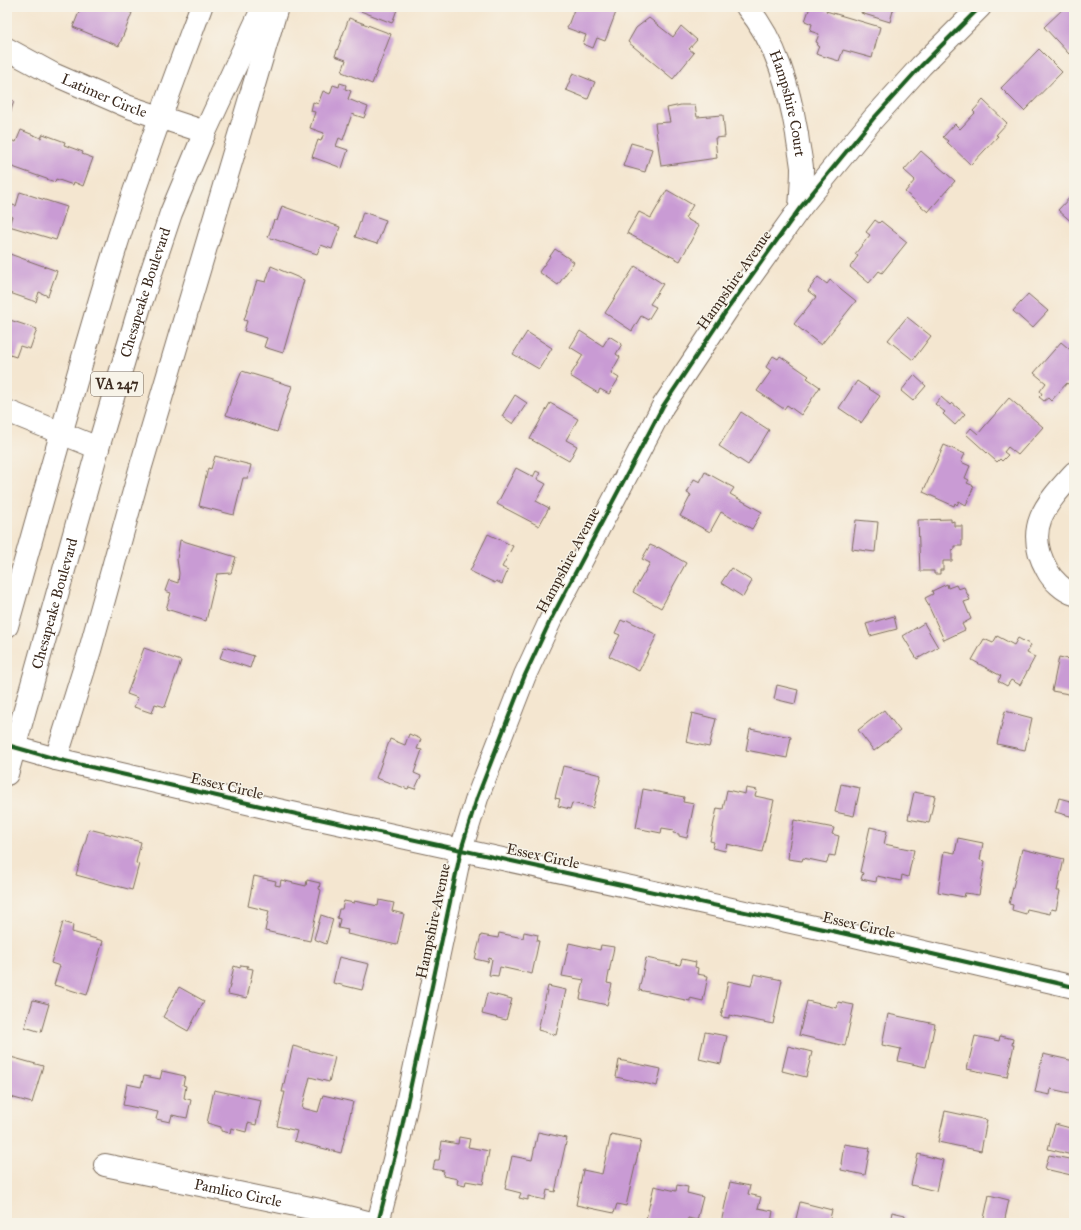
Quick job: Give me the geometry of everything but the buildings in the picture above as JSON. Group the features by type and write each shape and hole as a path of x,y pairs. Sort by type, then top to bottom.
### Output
{"street":[{"name":"VA 247","path":"7,626 61,433 117,242 160,117 201,7"},
{"name":"Chesapeake Boulevard","path":"7,774 11,746 140,306 171,214 205,132 263,7"},
{"path":"56,759 90,650 141,466 277,7"},
{"name":"Hampshire Court","path":"747,7 754,15 773,50 785,79 793,110 802,167 800,208"},
{"name":"Hampshire Avenue","path":"378,1223 400,1136 461,850 483,783 525,675 551,618 663,406 729,307 800,208 873,119 921,66 980,7"},
{"name":"Latimer Circle","path":"7,49 53,74 129,107 205,132"},
{"path":"7,411 98,448"},
{"path":"1074,473 1052,497 1040,518 1037,539 1040,558 1050,576 1069,592 1074,594"},
{"name":"Essex Circle","path":"11,746 56,759 269,808 846,934 1074,987"},
{"name":"Pamlico Circle","path":"105,1165 315,1209 371,1223"}],"cycle path":[{"path":"378,1223 400,1136 461,850 477,798 525,675 551,619 663,406 729,307 800,208 873,119 921,66 980,7"},
{"path":"7,745 56,759 269,808 846,934 1074,987"}]}
